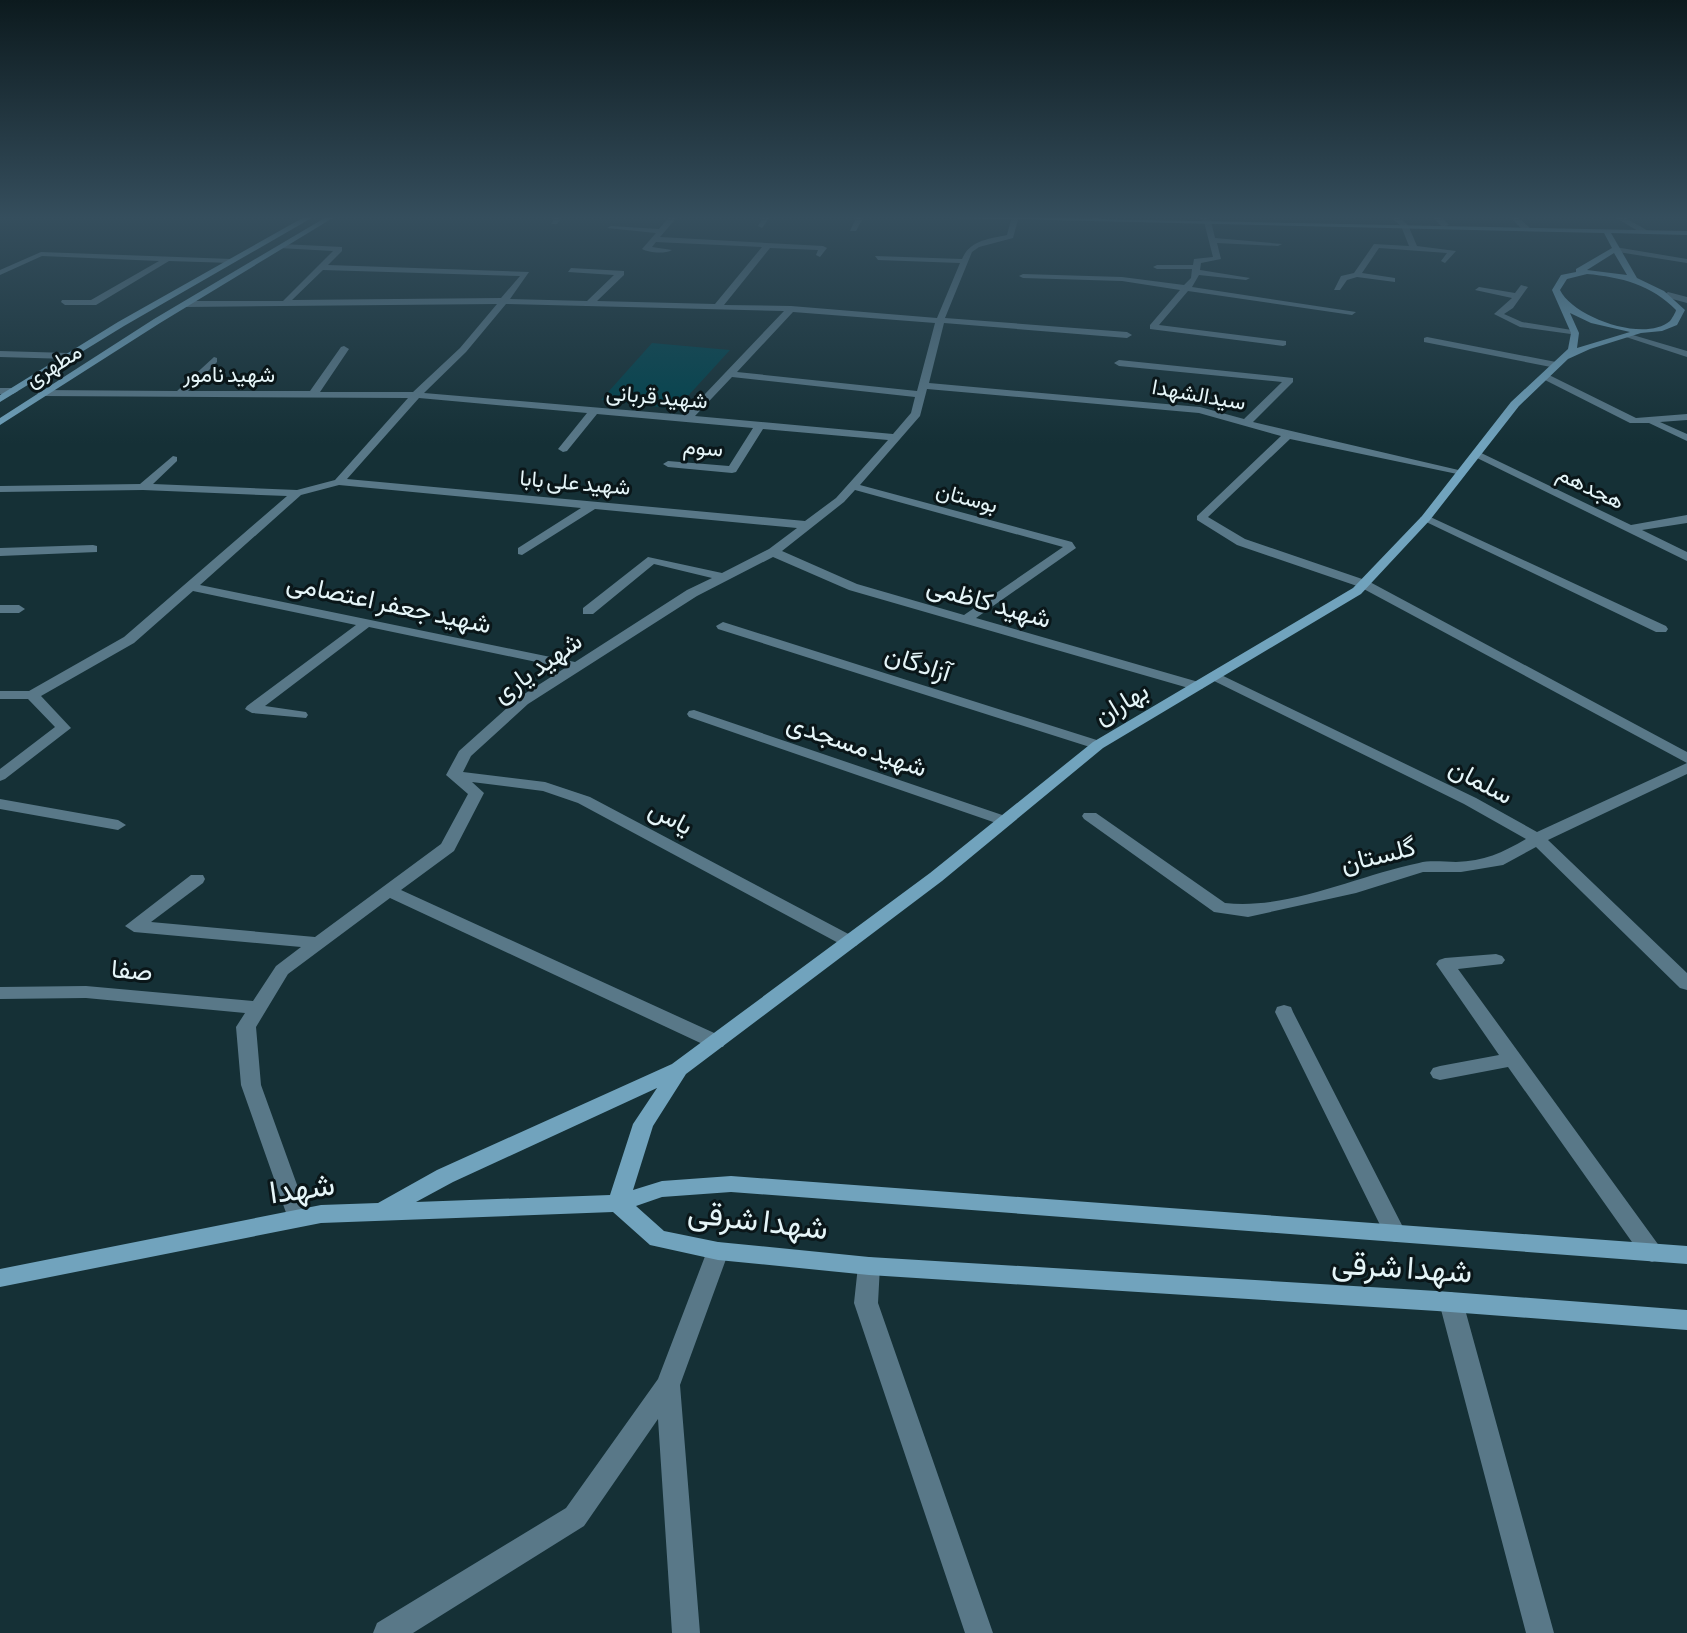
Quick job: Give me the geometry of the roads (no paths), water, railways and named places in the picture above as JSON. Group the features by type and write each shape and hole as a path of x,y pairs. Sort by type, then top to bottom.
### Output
{"street":[{"path":"65,302 93,303 112,292"},
{"name":"مطهری","path":"0,399 178,292"},
{"name":"مطهری","path":"0,422 205,292"},
{"path":"284,304 295,292"},
{"path":"0,489 143,487 297,493 339,482 416,395 463,350 513,292"},
{"path":"590,303 601,292"},
{"path":"717,307 729,292"},
{"name":"شهید یاری","path":"454,775 464,754 523,701 692,593 773,552 852,486 916,414 941,318 951,292"},
{"path":"1182,292 1153,327 1283,343"},
{"path":"1201,292 1352,312"},
{"path":"1493,292 1517,296"},
{"path":"1520,292 1498,314 1520,324 1575,333"},
{"path":"1557,292 1575,333"},
{"path":"1662,292 1687,300"},
{"name":"بهاران","path":"1560,362 1587,347 1646,331 1665,330 1675,325 1681,310 1668,295"},
{"path":"185,304 506,301 791,309 941,318 1127,335"},
{"path":"1563,306 1605,324 1646,331"},
{"path":"687,419 791,309"},
{"name":"بهاران","path":"679,1069 850,942 1098,745 1357,591 1426,518 1515,404 1572,350 1575,333"},
{"path":"1629,335 1687,354"},
{"path":"1427,340 1560,362"},
{"path":"313,394 344,349"},
{"path":"0,354 69,356"},
{"path":"179,394 214,360"},
{"path":"1119,363 1290,380 1247,422"},
{"name":"سیدالشهدا","path":"729,374 1200,410 1288,435 1462,472"},
{"path":"1544,376 1634,421 1687,417"},
{"path":"0,391 13,391"},
{"name":"شهید نامور","path":"42,393 416,395"},
{"name":"شهید قربانی","path":"416,395 895,437"},
{"path":"563,449 595,410"},
{"path":"1652,422 1687,438"},
{"name":"سوم","path":"668,464 732,470 760,425"},
{"path":"1288,435 1201,518 1241,542 1364,584 1687,758"},
{"name":"هجدهم","path":"1477,454 1687,557"},
{"path":"143,487 173,459"},
{"name":"شهید علی بابا","path":"339,482 808,525"},
{"name":"بوستان","path":"852,486 1068,545 1070,548 965,620"},
{"path":"0,500 14,490"},
{"path":"0,695 32,695 129,640 297,493"},
{"path":"522,551 595,504"},
{"path":"1426,518 1661,629"},
{"path":"1630,529 1687,519"},
{"path":"0,552 93,549"},
{"name":"شهید کاظمی","path":"773,552 853,587 1197,686"},
{"path":"588,611 652,560 724,577"},
{"name":"شهید جعفر اعتصامی","path":"192,587 577,666"},
{"path":"0,609 19,609"},
{"path":"301,715 252,709 366,623"},
{"name":"آزادگان","path":"723,626 1098,745"},
{"name":"سلمان","path":"1215,676 1470,801 1537,839 1687,984"},
{"path":"0,776 64,728 32,695"},
{"name":"شهید مسجدی","path":"694,714 1005,821"},
{"name":"گلستان","path":"1090,816 1220,908 1248,911 1356,888 1422,867 1461,867 1503,860 1537,839 1687,768"},
{"path":"298,1218 251,1085 246,1027 282,970 448,847 476,793 454,775"},
{"name":"یاس","path":"454,775 545,787 584,800 850,942"},
{"path":"0,804 118,825"},
{"path":"197,879 134,926 319,943"},
{"path":"390,892 716,1042"},
{"path":"1496,960 1445,964 1652,1253"},
{"name":"صفا","path":"0,993 86,992 258,1008"},
{"path":"1284,1012 1395,1233"},
{"path":"1440,1073 1513,1059"},
{"path":"618,1203 643,1124 679,1069"},
{"path":"381,1211 445,1176 679,1069"},
{"name":"شهدا شرقی","path":"618,1203 662,1189 731,1184 1687,1255"},
{"name":"شهدا","path":"0,1278 298,1218 381,1211 618,1203"},
{"name":"شهدا شرقی","path":"618,1203 658,1239 718,1251 869,1266 1451,1302 1687,1320"},
{"path":"387,1633 575,1517 668,1385 718,1251"},
{"path":"869,1266 866,1303 979,1633"},
{"path":"1451,1302 1540,1633"},
{"path":"668,1385 686,1633"}]}
